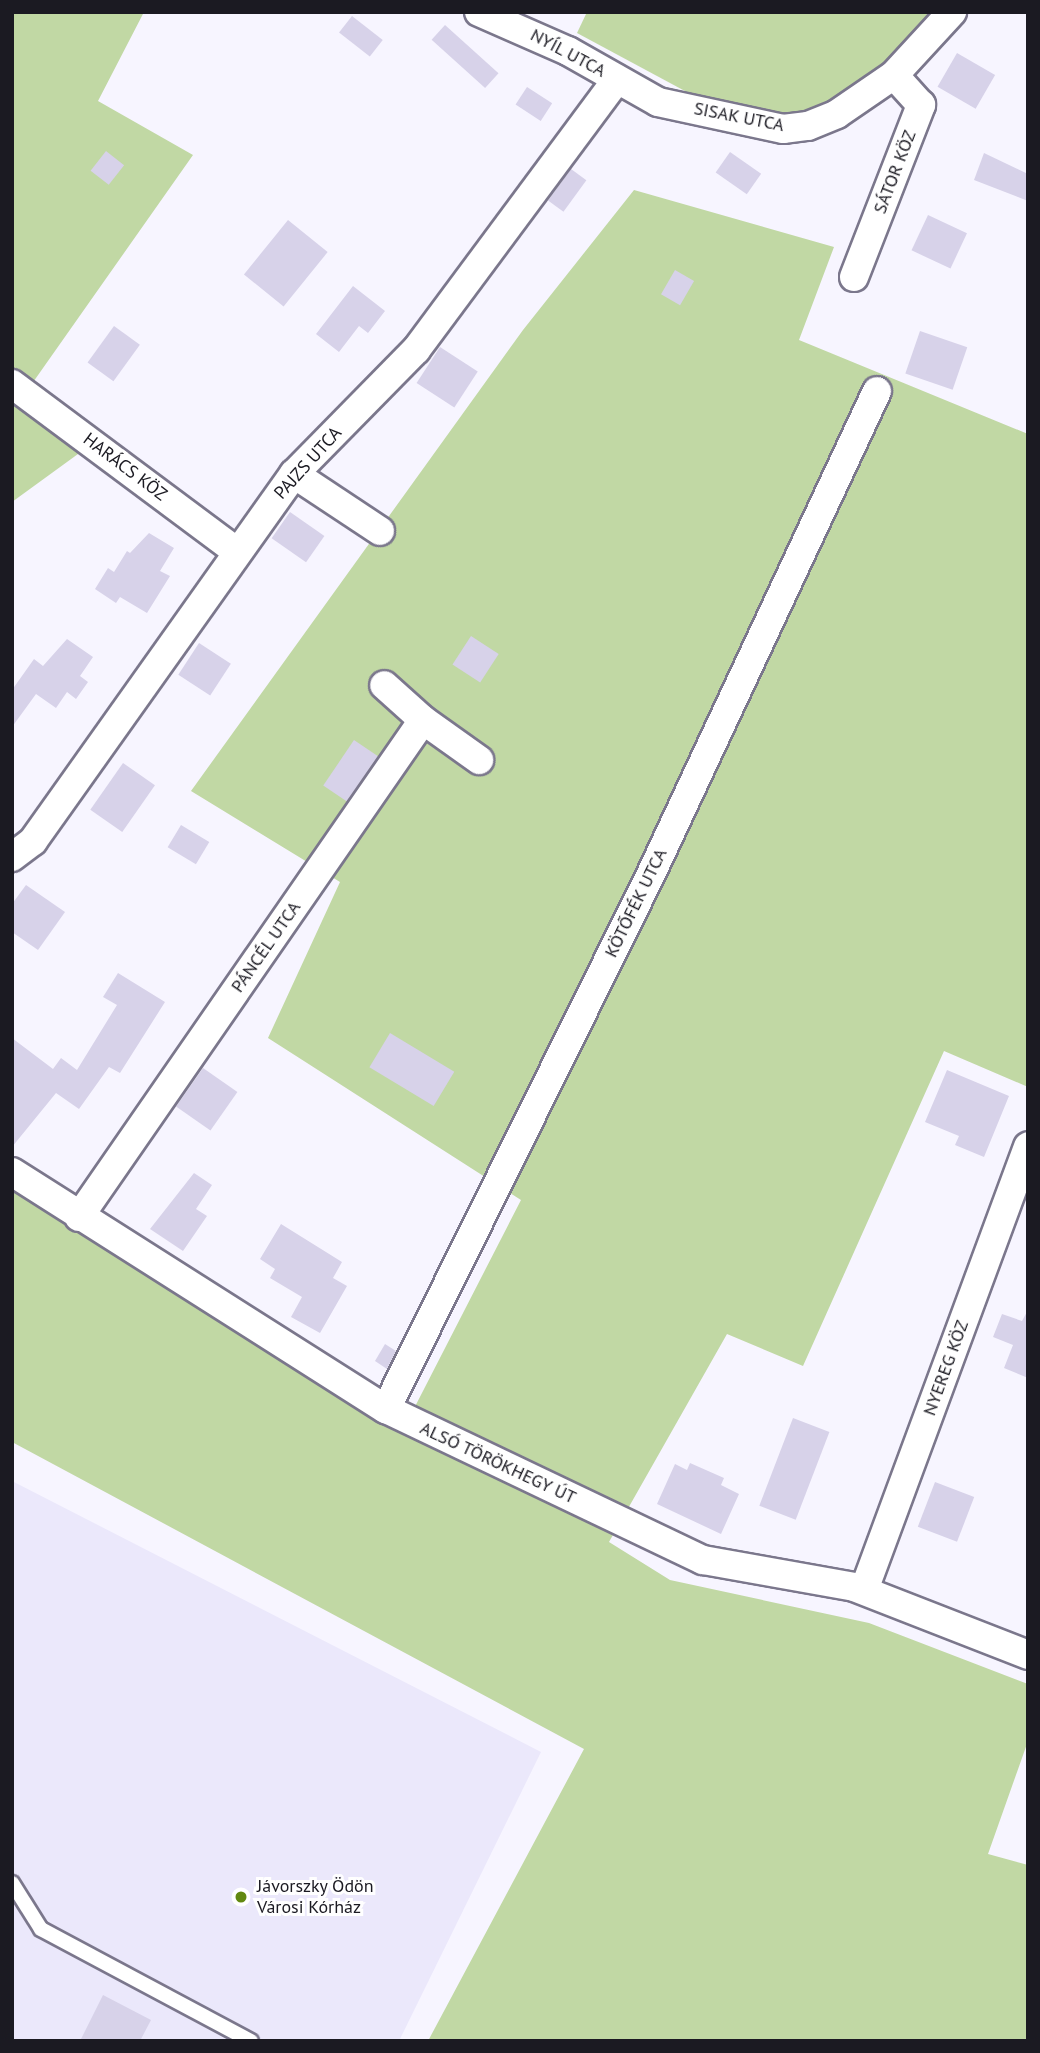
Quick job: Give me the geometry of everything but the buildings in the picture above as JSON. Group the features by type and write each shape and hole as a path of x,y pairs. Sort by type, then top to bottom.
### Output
{"street":[{"name":"NYÍL UTCA","path":"480,12 519,19 617,79"},
{"name":"SISAK UTCA","path":"617,79 658,102 783,129 808,126 837,114 894,75 952,12"},
{"name":"SÁTOR KÖZ","path":"854,277 921,105 894,75"},
{"name":"PAJZS UTCA","path":"12,858 33,841 236,551 294,474 416,350 617,79"},
{"name":"HARÁCS KÖZ","path":"12,384 236,551"},
{"name":"KÖTŐFÉK UTCA","path":"386,1409 651,873 877,391"},
{"path":"294,474 380,531"},
{"path":"384,685 423,720 480,760"},
{"name":"PÁNCÉL UTCA","path":"79,1217 423,720"},
{"name":"NYEREG KÖZ","path":"864,1590 1028,1146"},
{"name":"ALSÓ TÖRÖKHEGY ÚT","path":"12,1172 79,1217 386,1409 703,1560 864,1590 1028,1655"}],"lane":[{"path":"12,1883 41,1929 251,2041"}],"shaded area":[{"name":"Jávorszky Ödön Városi Kórház","path":"12,1481 541,1752 399,2041 12,2041"}],"green space":[{"path":"12,12 144,12 98,101 193,155 17,405 89,446 12,502"},
{"path":"587,12 932,12 886,61 834,103 791,119 737,119 577,33"},
{"path":"634,190 834,247 799,340 1028,434 1028,1087 944,1051 803,1366 727,1334 609,1542 670,1580 869,1623 1028,1684 1028,1741 988,1854 1028,1865 1028,2041 428,2041 584,1749 12,1442 12,1189 404,1428 521,1200 268,1038 340,882 191,791 523,330"}],"place":[{"name":"Jávorszky Ödön Városi Kórház","path":"241,1897"}]}
